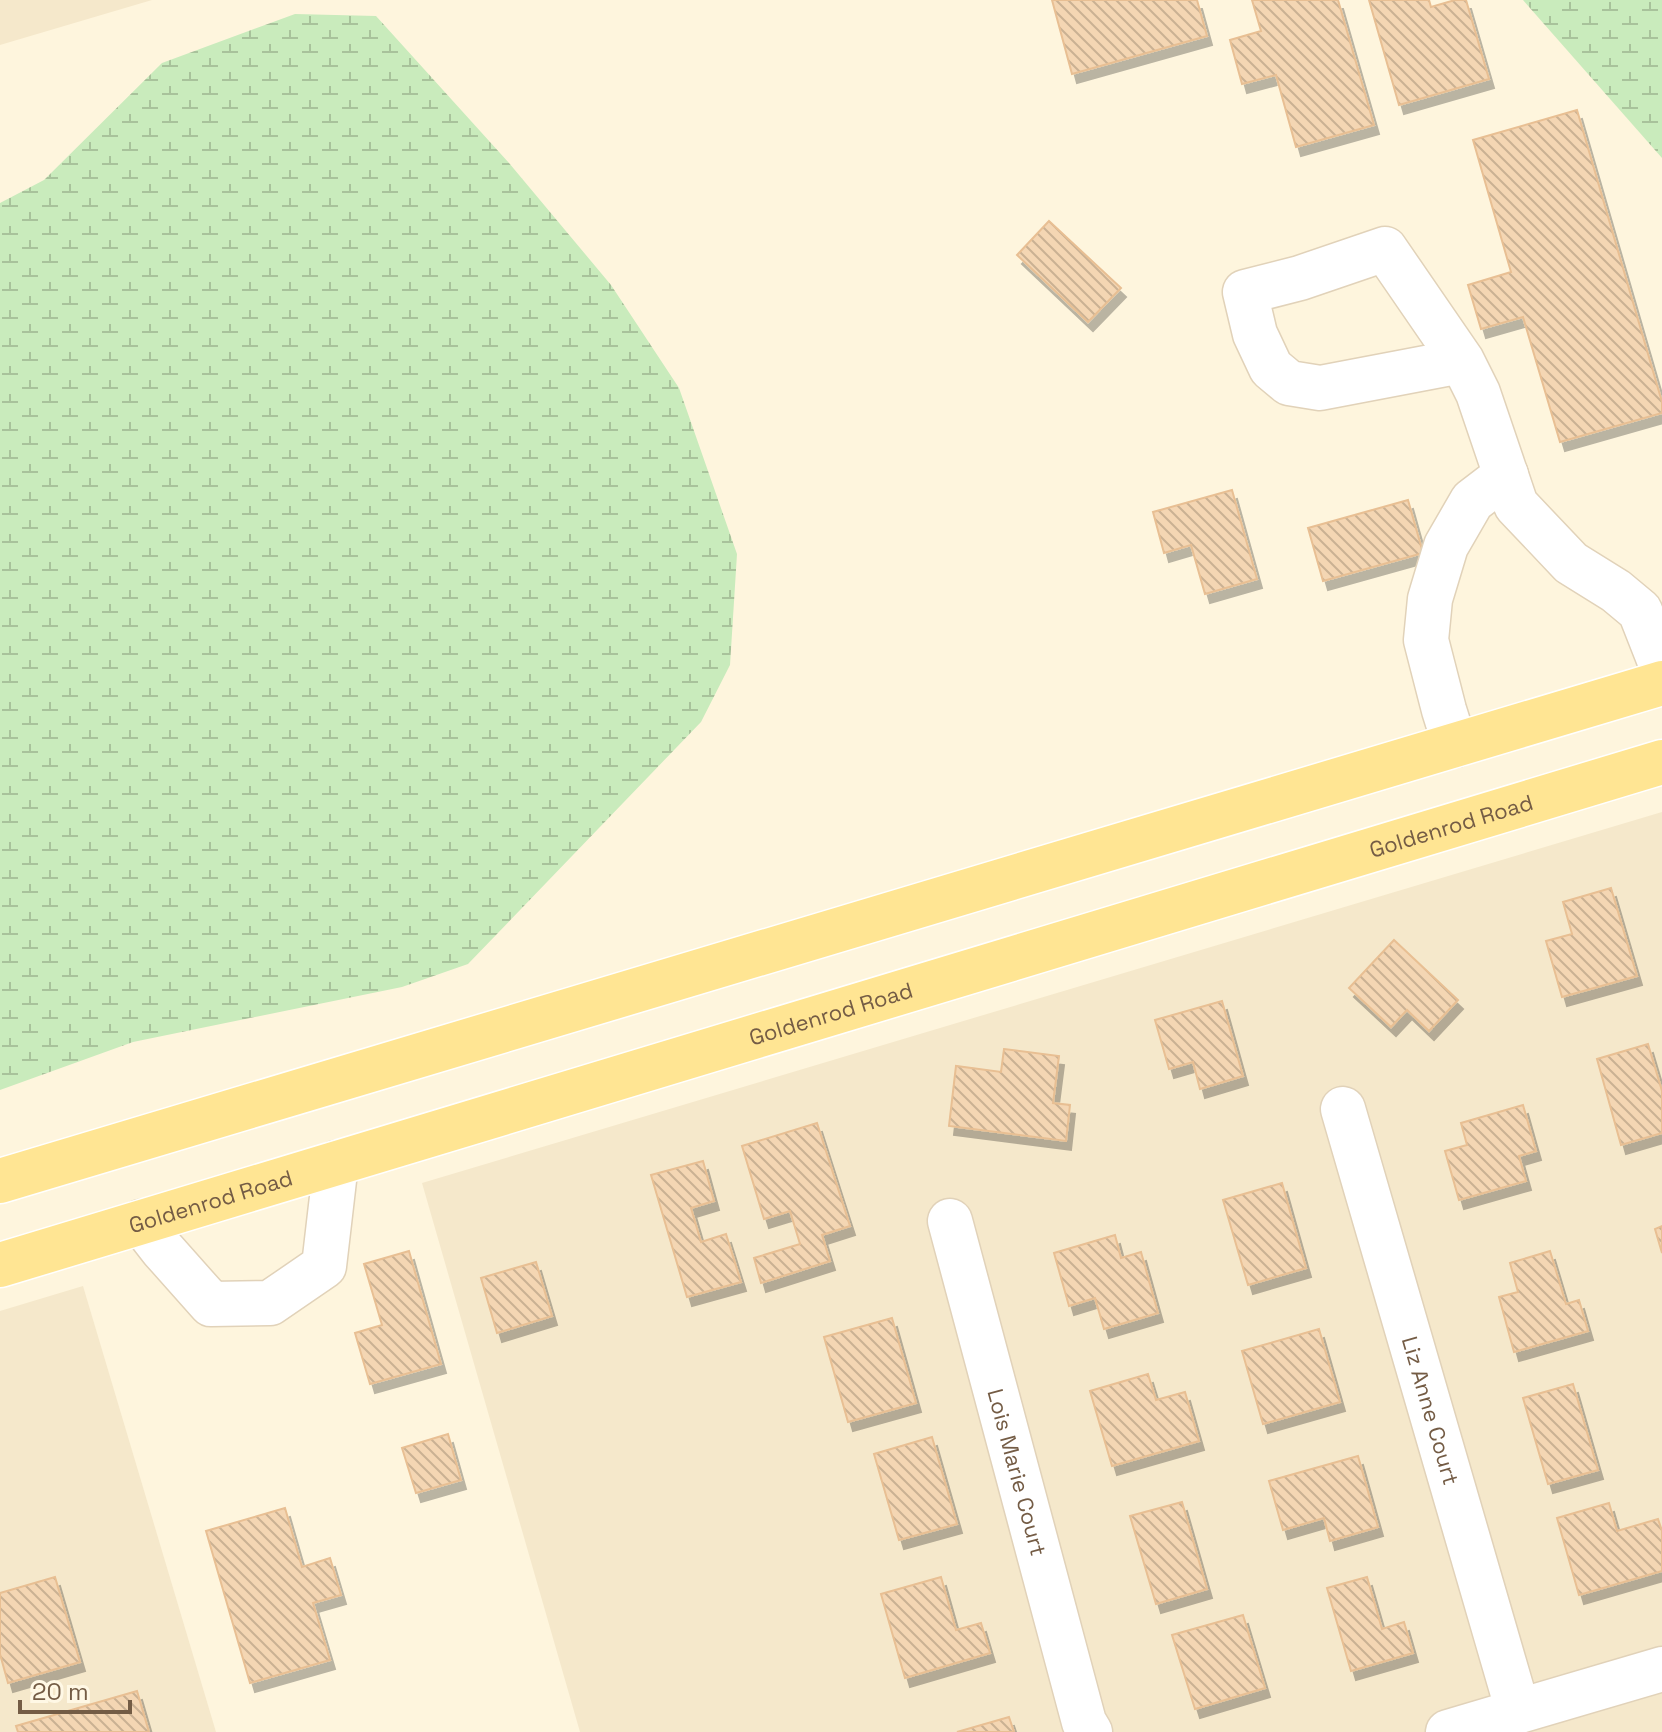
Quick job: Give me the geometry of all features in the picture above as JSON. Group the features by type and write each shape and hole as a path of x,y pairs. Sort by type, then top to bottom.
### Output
{"main road":[{"path":"0,1181 1662,683"},
{"name":"Goldenrod Road","path":"0,1265 1662,762"}],"street":[{"path":"1462,361 1320,388 1289,383 1271,368 1255,334 1245,292 1300,278 1385,249 1462,361 1478,393 1516,505 1571,563 1616,591 1640,611 1662,667"},
{"path":"1455,745 1426,640 1430,599 1446,546 1472,501 1506,475"},
{"name":"Liz Anne Court","path":"1343,1109 1518,1711"},
{"path":"141,1222 211,1304 270,1303 324,1266 336,1163"},
{"name":"Lois Marie Court","path":"950,1221 1087,1727"},
{"path":"1448,1732 1662,1669"}],"shaded area":[{"path":"0,0 152,0 0,45"},
{"path":"1662,812 1662,1732 580,1732 422,1183"},
{"path":"83,1286 216,1732 0,1732 0,1311"}],"green space":[{"path":"1523,0 1662,0 1662,158"},
{"path":"295,14 376,16 509,163 611,285 679,388 737,554 730,665 701,722 468,964 402,987 133,1042 0,1090 0,203 44,180 162,63"}],"building":[{"path":"1052,0 1197,0 1207,36 1072,74"},
{"path":"1252,0 1338,0 1374,125 1296,147 1276,75 1242,84 1230,40 1261,31"},
{"path":"1369,0 1429,0 1431,7 1466,0 1489,79 1399,105"},
{"path":"1577,110 1662,402 1662,413 1560,442 1523,317 1481,329 1468,285 1511,272 1473,140"},
{"path":"1049,221 1121,288 1088,322 1017,255"},
{"path":"1232,490 1257,579 1205,594 1191,545 1164,553 1153,512"},
{"path":"1408,500 1423,553 1323,581 1308,528"},
{"path":"1611,888 1637,976 1562,997 1546,941 1572,934 1563,902"},
{"path":"1394,940 1458,1000 1429,1031 1407,1010 1391,1027 1349,988"},
{"path":"1222,1001 1243,1076 1200,1089 1193,1062 1169,1069 1155,1020"},
{"path":"1648,1044 1662,1091 1662,1133 1621,1145 1597,1059"},
{"path":"1004,1049 1059,1056 1053,1103 1070,1105 1066,1141 949,1126 956,1066 1001,1072"},
{"path":"1523,1105 1536,1151 1519,1156 1526,1181 1459,1200 1445,1151 1467,1145 1461,1123"},
{"path":"817,1123 850,1226 822,1235 830,1261 761,1283 754,1258 800,1244 790,1211 764,1219 742,1146"},
{"path":"703,1161 714,1201 691,1208 701,1242 726,1234 741,1282 687,1297 651,1175"},
{"path":"1282,1183 1306,1268 1248,1285 1223,1200"},
{"path":"1662,1226 1662,1253 1655,1229"},
{"path":"1115,1235 1121,1258 1141,1252 1158,1313 1104,1329 1095,1298 1069,1306 1054,1253"},
{"path":"409,1251 441,1364 370,1384 355,1333 382,1325 364,1264"},
{"path":"1550,1251 1566,1304 1579,1300 1588,1331 1514,1352 1499,1297 1518,1292 1510,1263"},
{"path":"536,1262 552,1316 497,1333 481,1278"},
{"path":"892,1318 916,1403 848,1422 824,1337"},
{"path":"1319,1329 1340,1402 1263,1424 1242,1351"},
{"path":"1148,1374 1156,1400 1185,1392 1199,1441 1112,1466 1090,1391"},
{"path":"1573,1384 1598,1470 1548,1484 1523,1398"},
{"path":"448,1434 461,1480 416,1493 402,1448"},
{"path":"932,1437 957,1524 899,1540 874,1454"},
{"path":"1358,1456 1378,1527 1330,1541 1324,1518 1283,1530 1269,1481"},
{"path":"1182,1502 1207,1589 1156,1604 1130,1516"},
{"path":"1609,1503 1617,1531 1658,1519 1662,1531 1662,1571 1579,1595 1557,1518"},
{"path":"285,1508 302,1567 330,1558 341,1595 313,1603 330,1660 250,1683 206,1531"},
{"path":"55,1577 80,1662 8,1683 0,1654 0,1593"},
{"path":"941,1577 956,1630 981,1623 990,1653 905,1678 881,1594"},
{"path":"1367,1577 1382,1629 1404,1622 1413,1653 1351,1671 1327,1588"},
{"path":"1243,1615 1265,1688 1195,1709 1172,1635"},
{"path":"137,1691 149,1732 18,1732 16,1726"},
{"path":"1009,1717 1014,1732 957,1732"}]}
